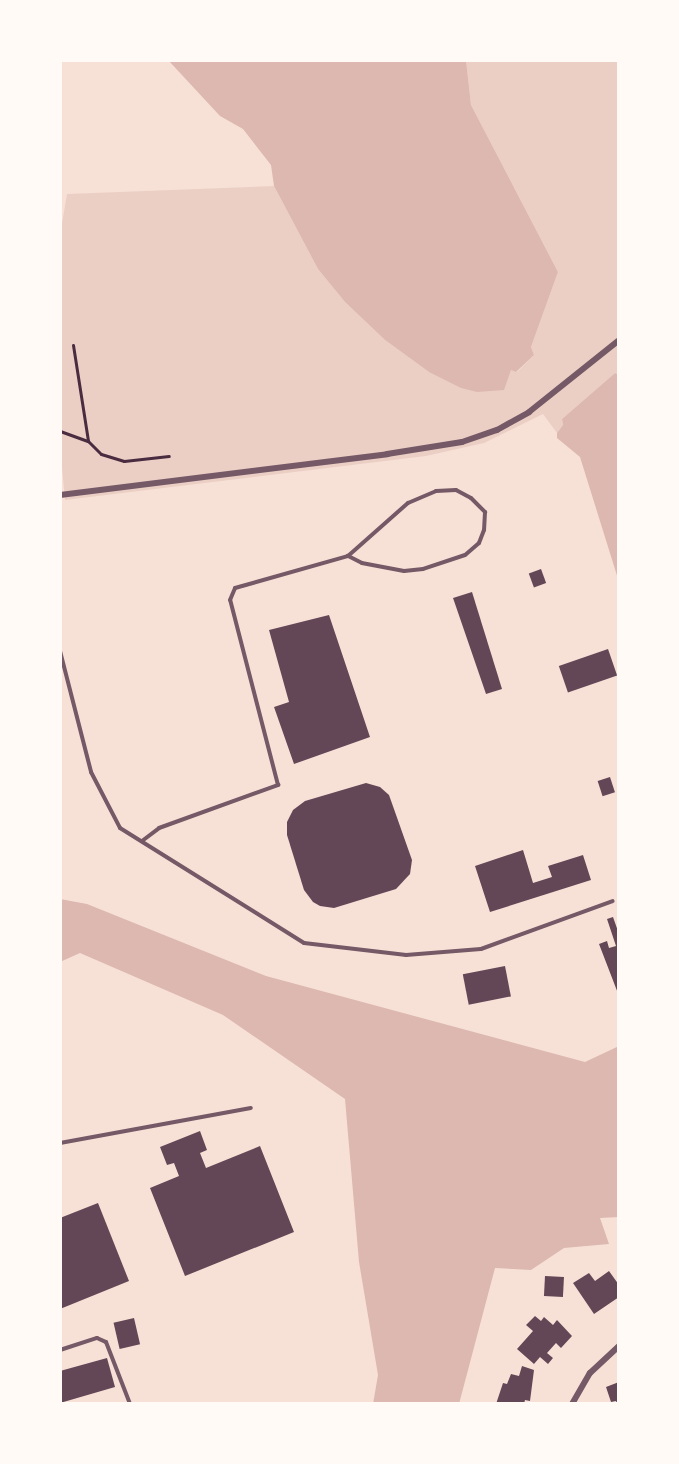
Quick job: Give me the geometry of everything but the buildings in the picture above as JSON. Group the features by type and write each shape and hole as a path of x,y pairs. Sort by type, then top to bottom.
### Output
{"street":[{"path":"60,495 387,454 462,442 497,430 529,412 618,341"},
{"path":"572,1404 590,1373 619,1346"}],"lane":[{"path":"142,841 159,828 278,785 230,600 235,588 348,556 408,502 435,491 456,490 471,498 485,512 479,543 465,555 423,569 404,571 362,563 348,556"},
{"path":"60,651 91,772 120,828 304,943 406,955 481,949 613,901"},
{"path":"60,1143 251,1108"},
{"path":"60,1350 97,1338 106,1342 130,1404"}],"path":[{"path":"73,345 88,441"},
{"path":"60,431 88,441 101,454 124,461 169,456"}],"shaded area":[{"path":"168,60 466,60 471,105 558,272 531,347 534,355 516,372 511,370 504,390 477,392 461,388 429,372 385,340 345,302 318,269 274,186 271,165 243,129 220,116"},
{"path":"466,60 619,60 619,375 615,373 562,419 563,425 557,433 543,414 484,443 426,456 65,500 60,446 60,235 67,194 274,186 318,269 345,302 385,340 429,372 511,370 517,372 534,355 531,347 558,272 471,105"},
{"path":"615,373 619,375 619,582 580,457 557,438 557,433 563,425 562,419"},
{"path":"60,899 87,904 266,976 585,1062 619,1046 619,1217 600,1218 609,1244 564,1248 531,1270 495,1268 459,1404 373,1404 378,1375 359,1262 345,1099 223,1015 80,953 60,962"}]}
